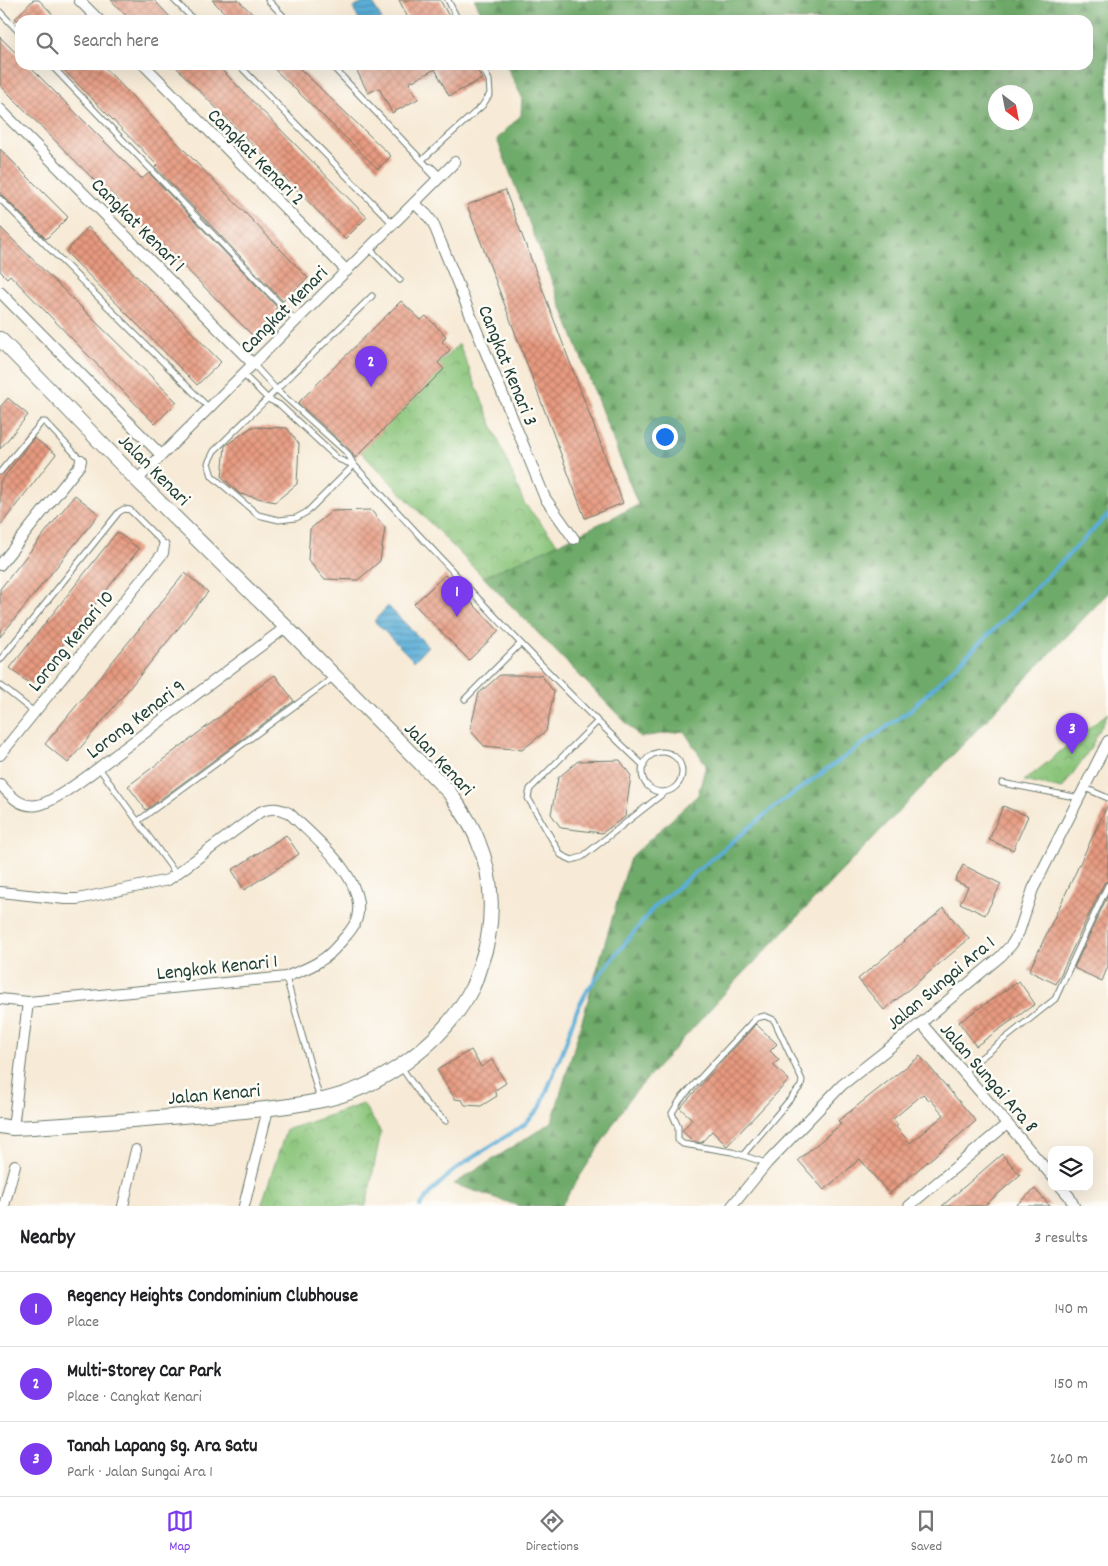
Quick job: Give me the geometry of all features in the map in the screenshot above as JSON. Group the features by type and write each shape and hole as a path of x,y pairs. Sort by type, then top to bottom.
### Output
{"street":[{"path":"79,0 94,15"},
{"name":"Cangkat Kenari 2","path":"149,70 346,271"},
{"name":"Cangkat Kenari 1","path":"0,109 253,364"},
{"name":"Cangkat Kenari","path":"137,480 455,162"},
{"path":"430,169 439,178"},
{"name":"Cangkat Kenari 3","path":"414,203 433,223 545,498 574,539"},
{"path":"0,292 161,455"},
{"name":"Jalan Kenari","path":"0,339 137,480 449,792 478,840 487,870 491,910 486,950 472,988 450,1021 425,1048 401,1066 358,1089 320,1101 268,1109 94,1124 6,1127"},
{"path":"0,565 80,465 81,460"},
{"name":"Lorong Kenari 10","path":"0,755 163,552 164,546"},
{"name":"Lorong Kenari 9","path":"0,784 14,800 25,805 39,805 52,800 286,627"},
{"name":"Jalan Sungai Ara 1","path":"732,1206 767,1163 842,1085 921,1023 1001,956 1012,944 1019,932 1033,889 1086,788 1108,741"},
{"name":"Lengkok Kenari 1","path":"0,892 78,899 168,880 260,812 274,808 282,809 289,813 331,853 355,887 358,897 358,917 353,927 330,954 320,962 286,977 28,1002 0,999"},
{"path":"6,1127 28,1002"},
{"name":"Jalan Sungai Ara 8","path":"921,1023 1048,1171"},
{"path":"244,1206 268,1109"},
{"path":"909,1206 1008,1124"},
{"path":"123,1206 136,1150"},
{"path":"4,1206 15,1165"},
{"path":"1064,1191 1074,1206"}],"lane":[{"path":"174,0 189,15"},
{"path":"268,0 282,15"},
{"path":"448,0 456,15"},
{"path":"0,12 15,28"},
{"path":"56,70 296,321"},
{"path":"244,70 393,224"},
{"path":"336,70 430,169"},
{"path":"422,160 482,106 490,94 489,80 484,70"},
{"path":"0,199 209,408"},
{"path":"370,248 400,280"},
{"path":"354,465 306,512 296,518 279,520 258,515 212,476 208,464 214,451 372,296"},
{"path":"253,364 276,389 347,453 354,465 520,644 597,722 644,766"},
{"path":"243,374 267,398 280,405 338,459 354,465"},
{"path":"0,472 42,422 46,422 81,460"},
{"path":"0,660 119,512 124,509 130,510 164,546"},
{"path":"465,699 520,644"},
{"path":"138,821 334,676"},
{"path":"0,685 34,712"},
{"path":"597,722 530,789 528,798 562,854 572,860 582,857 665,792 679,784 682,777 680,762 668,753 661,752 648,759 642,772 646,784 655,791 665,792"},
{"path":"98,767 176,875"},
{"path":"1002,783 1080,798"},
{"path":"1086,788 1108,798"},
{"path":"963,1072 1055,999 1108,885"},
{"path":"286,977 320,1101"},
{"path":"743,1155 801,1086 802,1080 779,1028 774,1020 766,1016 756,1018 680,1100 672,1113 678,1127 678,1140 682,1144 732,1152 767,1163"},
{"path":"401,1066 426,1103 446,1121"}],"green space":[{"path":"475,0 1108,0 1108,593 721,997 630,1098 561,1206 519,1206 454,1184 552,1122 630,858 698,795 706,765 684,731 640,737 483,577 558,544 638,505 497,139 521,115 522,97 508,70 1093,70 1093,15 482,15"},
{"path":"459,344 524,503 558,544 483,577 355,446"},
{"path":"1108,713 1090,749 1062,789 1024,781 1087,729"},
{"path":"363,1104 381,1132 366,1206 261,1206 286,1130"}],"water":[{"path":"371,0 379,15 356,15 353,8"},
{"path":"388,606 428,646 414,661 374,621"}],"building":[{"path":"33,0 39,0 53,15 19,15"},
{"path":"111,0 154,0 168,15 125,15"},
{"path":"212,0 238,0 254,15 227,15"},
{"path":"399,0 440,0 448,15 406,15"},
{"path":"0,37 15,52 15,70 33,70 142,179 149,173 277,307 275,309 281,314 256,339 111,193 109,195 0,85"},
{"path":"64,70 107,70 308,278 283,301 155,167 157,165"},
{"path":"179,70 222,70 367,217 345,239"},
{"path":"275,70 301,70 391,156 378,169"},
{"path":"356,70 433,70 409,83 418,99 392,113 379,88 368,93"},
{"path":"436,70 478,70 482,79 449,96"},
{"path":"0,149 68,217 46,239 0,195"},
{"path":"505,190 623,503 585,518 467,205"},
{"path":"0,227 177,402 155,424 10,275 7,278 0,271"},
{"path":"88,227 221,362 197,385 66,252"},
{"path":"401,301 421,320 426,316 446,336 442,342 450,350 438,363 444,369 355,458 350,450 298,403"},
{"path":"8,398 28,415 0,449 0,407"},
{"path":"252,427 287,428 299,444 297,484 275,502 240,494 222,477 225,446"},
{"path":"34,438 56,454 0,526 0,482"},
{"path":"75,495 99,514 0,637 0,589"},
{"path":"371,510 385,528 380,561 358,580 324,579 308,560 310,529 332,511"},
{"path":"117,532 139,549 31,685 10,668"},
{"path":"185,573 208,592 68,763 45,744"},
{"path":"445,575 499,631 469,660 414,604"},
{"path":"275,675 294,701 146,810 128,786"},
{"path":"500,675 541,675 554,692 546,731 522,750 484,746 470,730 479,693"},
{"path":"620,760 631,776 625,817 602,833 561,828 551,814 558,778 578,761"},
{"path":"1108,804 1108,881 1104,883 1056,984 1029,971"},
{"path":"1003,806 1028,816 1013,850 989,840"},
{"path":"286,835 299,854 244,890 232,870"},
{"path":"963,865 1001,884 985,915 960,903 968,887 955,881"},
{"path":"1108,895 1108,966 1102,981 1074,968"},
{"path":"944,908 969,939 884,1010 858,979"},
{"path":"1019,981 1035,1004 976,1046 959,1022"},
{"path":"756,1024 777,1044 770,1051 779,1060 773,1065 789,1080 727,1146 712,1131 701,1143 693,1141 682,1131 692,1119 680,1108"},
{"path":"471,1050 481,1067 492,1060 506,1083 494,1091 497,1096 481,1106 465,1105 462,1100 455,1099 437,1070"},
{"path":"920,1056 976,1121 889,1194 860,1159 824,1190 798,1160 841,1124 838,1121","holes":["923,1094 944,1115 910,1143 896,1127 898,1125 893,1119"]},
{"path":"1002,1154 1020,1175 984,1206 942,1206"},
{"path":"1035,1189 1050,1206 1015,1206"}],"waterway":[{"path":"420,1206 432,1191 451,1173 524,1125 540,1108 576,1012 588,989 656,905 773,808 909,711 1005,619 1108,515"}],"place":[{"name":"Multi-Storey Car Park","path":"371,387"},
{"name":"Regency Heights Condominium Clubhouse","path":"457,617"},
{"name":"Tanah Lapang Sg. Ara Satu","path":"1072,754"}]}
